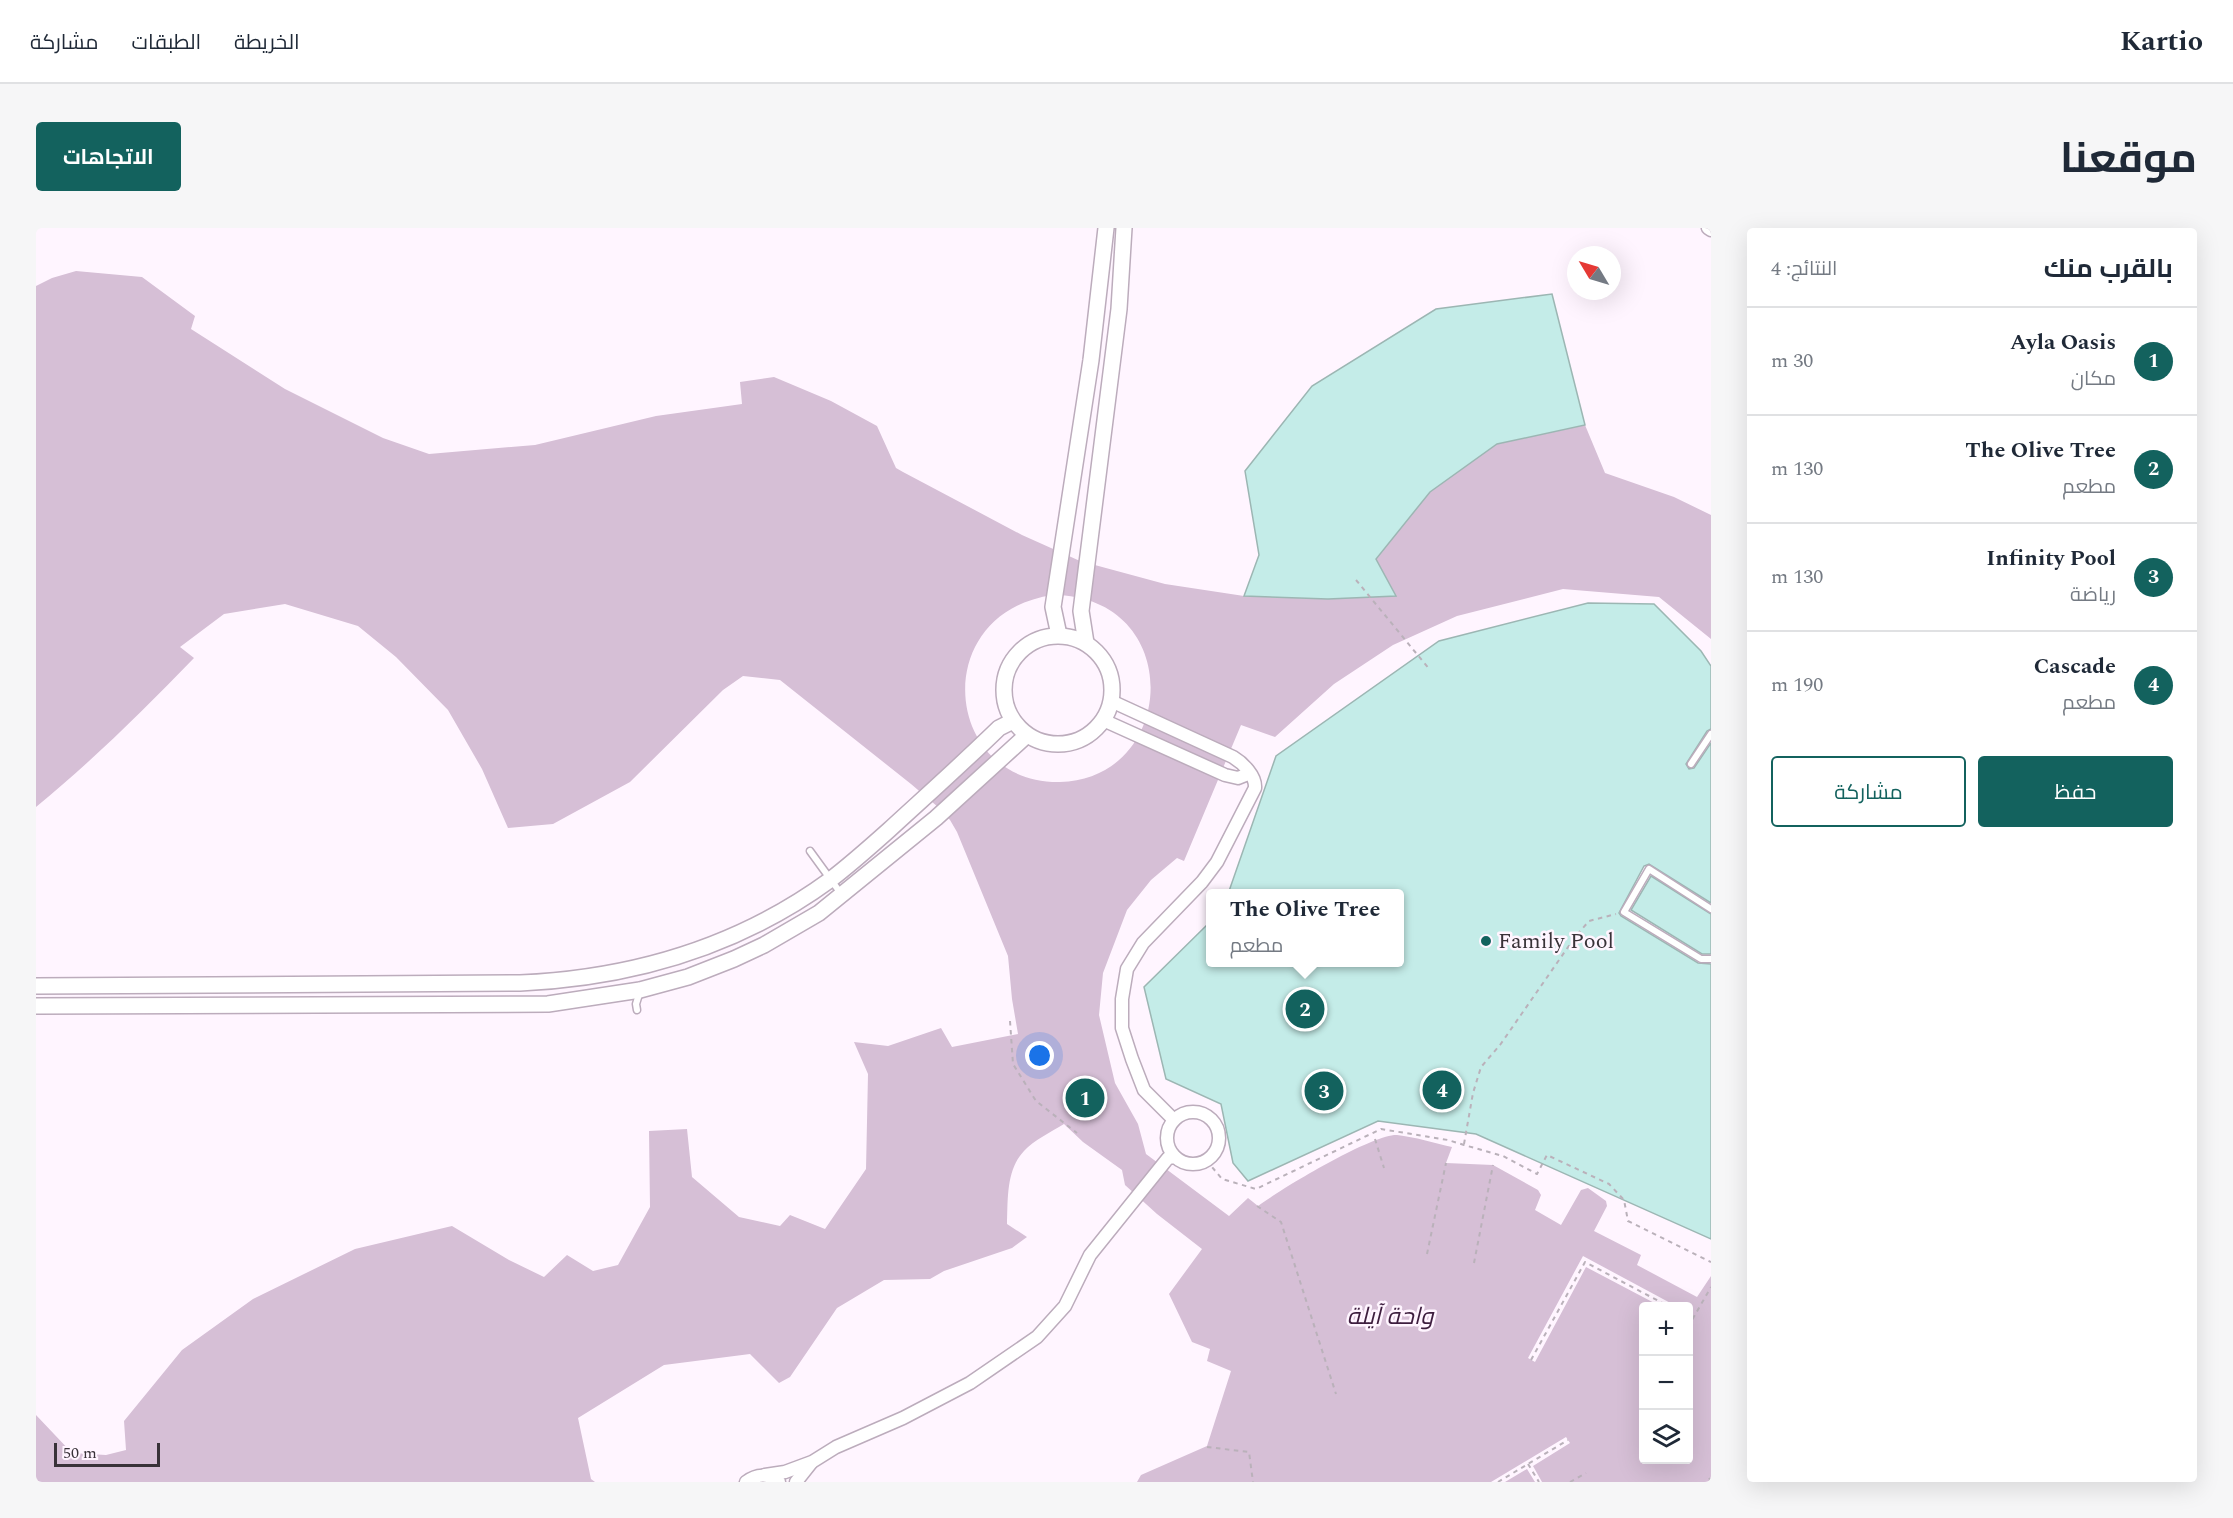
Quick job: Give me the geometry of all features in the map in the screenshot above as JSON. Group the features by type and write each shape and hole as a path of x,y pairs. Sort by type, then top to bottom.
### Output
{"street":[{"path":"1059,635 1053,607 1091,360 1106,228"},
{"path":"1086,643 1081,611 1119,309 1124,228"},
{"path":"1063,538 1089,544"},
{"path":"1059,635 1086,643 1098,653 1108,668 1117,704 1110,723 1068,743 1047,743 1022,739 1006,724 1003,693 1010,664 1030,643 1044,637 1059,635"},
{"path":"1117,704 1233,757 1244,765 1256,783 1217,862 1202,882 1143,943 1127,969 1122,999 1122,1028 1144,1090 1174,1120"},
{"path":"1110,723 1225,774 1238,778 1248,774"},
{"path":"36,986 243,983 501,984 591,978 638,968 713,944 775,915 831,879 919,804 1006,724"},
{"path":"36,1006 548,1004 640,990 688,977 764,945 819,913 936,818 1022,739"},
{"path":"1192,1112 1210,1119 1216,1127 1217,1147 1205,1162 1194,1164 1171,1158 1167,1139 1168,1129 1174,1120 1182,1114 1192,1112"},
{"path":"746,1482 758,1476 785,1472 812,1462 836,1447 903,1418 970,1383 1037,1337 1065,1305 1090,1255 1136,1196 1171,1158"},
{"path":"796,1482 812,1462"},
{"path":"765,1475 779,1482"}],"lane":[{"path":"1691,764 1711,734"},
{"path":"810,851 842,896"},
{"path":"1711,909 1649,869 1624,912 1701,959 1711,959"},
{"path":"637,1010 636,1004 640,990"}],"path":[{"path":"1356,580 1430,670"},
{"path":"1464,1145 1473,1093 1481,1067 1500,1045 1575,937 1589,921 1624,912"},
{"path":"1010,1021 1013,1064 1036,1101 1077,1133"},
{"path":"1205,1162 1222,1179 1256,1189 1381,1129 1448,1140 1503,1156 1537,1174 1548,1155 1609,1184 1624,1200 1628,1221 1711,1262"},
{"path":"1375,1139 1384,1168"},
{"path":"1427,1254 1446,1163"},
{"path":"1474,1263 1493,1165"},
{"path":"1257,1206 1281,1222 1336,1394"},
{"path":"1531,1360 1585,1262 1660,1302"},
{"path":"1693,1318 1711,1287"},
{"path":"1498,1482 1568,1440"},
{"path":"1207,1447 1249,1452 1252,1482"},
{"path":"1528,1464 1539,1482"},
{"path":"1570,1482 1586,1473"}],"water":[{"name":"واحة آيلة","path":"76,271 142,277 195,316 191,329 285,389 383,438 429,454 535,445 656,416 742,404 740,382 774,377 831,401 877,426 896,468 1022,535 1080,561 1165,584 1244,596 1328,599 1396,596 1376,559 1433,488 1497,444 1585,425 1605,473 1674,497 1711,515 1711,639 1659,597 1563,589 1457,616 1393,645 1334,684 1275,737 1241,725 1184,861 1177,858 1151,880 1127,910 1103,973 1099,1015 1115,1083 1138,1124 1146,1154 1229,1216 1248,1198 1258,1206 1305,1176 1348,1153 1368,1143 1397,1135 1452,1147 1446,1163 1493,1165 1538,1190 1541,1195 1535,1210 1561,1225 1581,1190 1588,1188 1606,1201 1607,1206 1594,1231 1641,1255 1637,1265 1697,1297 1711,1276 1711,1482 1137,1482 1141,1475 1207,1446 1231,1371 1207,1361 1210,1349 1192,1342 1169,1294 1202,1249 1157,1214 1125,1185 1122,1170 1083,1142 1064,1124 1028,1147 1018,1159 1011,1176 1007,1224 1027,1237 1012,1248 944,1271 930,1279 884,1280 837,1308 790,1377 779,1383 750,1354 664,1365 578,1418 591,1479 595,1482 36,1482 36,1415 72,1453 106,1455 126,1450 124,1421 182,1350 253,1299 355,1249 452,1226 509,1260 544,1277 567,1255 593,1271 618,1265 650,1207 649,1131 687,1129 692,1177 739,1217 780,1226 790,1215 825,1229 866,1169 868,1074 854,1042 888,1046 941,1028 952,1047 1018,1034 1008,956 950,820 911,784 780,680 743,676 723,690 630,782 553,824 508,828 482,769 448,710 396,657 358,626 285,604 224,614 180,647 194,658 137,716 36,807 36,286 52,278","holes":["1053,595 1096,603 1127,624 1145,654 1151,688 1145,722 1127,752 1099,773 1060,782 1021,775 992,756 973,728 965,696 969,663 984,632 1012,608"]}],"pier":[{"path":"1583,1256 1669,1302 1652,1302 1586,1267 1535,1362 1528,1358"},
{"path":"1566,1437 1570,1443 1533,1466 1542,1482 1535,1482 1527,1469 1505,1482 1491,1482"}],"building":[{"path":"1552,294 1585,425 1497,444 1430,492 1376,559 1396,596 1328,599 1244,596 1259,555 1245,471 1312,386 1436,309"},
{"path":"1588,603 1654,604 1701,651 1711,666 1711,729 1707,731 1686,764 1689,769 1694,768 1711,743 1711,903 1649,864 1644,866 1619,913 1698,963 1711,964 1711,1239 1476,1134 1378,1121 1248,1181 1233,1163 1221,1104 1166,1079 1144,987 1206,926 1206,967 1404,967 1404,889 1230,889 1276,756 1439,641"},
{"path":"1651,876 1711,914 1711,954 1702,954 1631,910"}],"place":[{"name":"Family Pool","path":"1486,941"},
{"name":"The Olive Tree","path":"1305,1009"},
{"name":"Cascade","path":"1442,1090"},
{"name":"Infinity Pool","path":"1324,1091"},
{"name":"Ayla Oasis","path":"1085,1098"}]}
